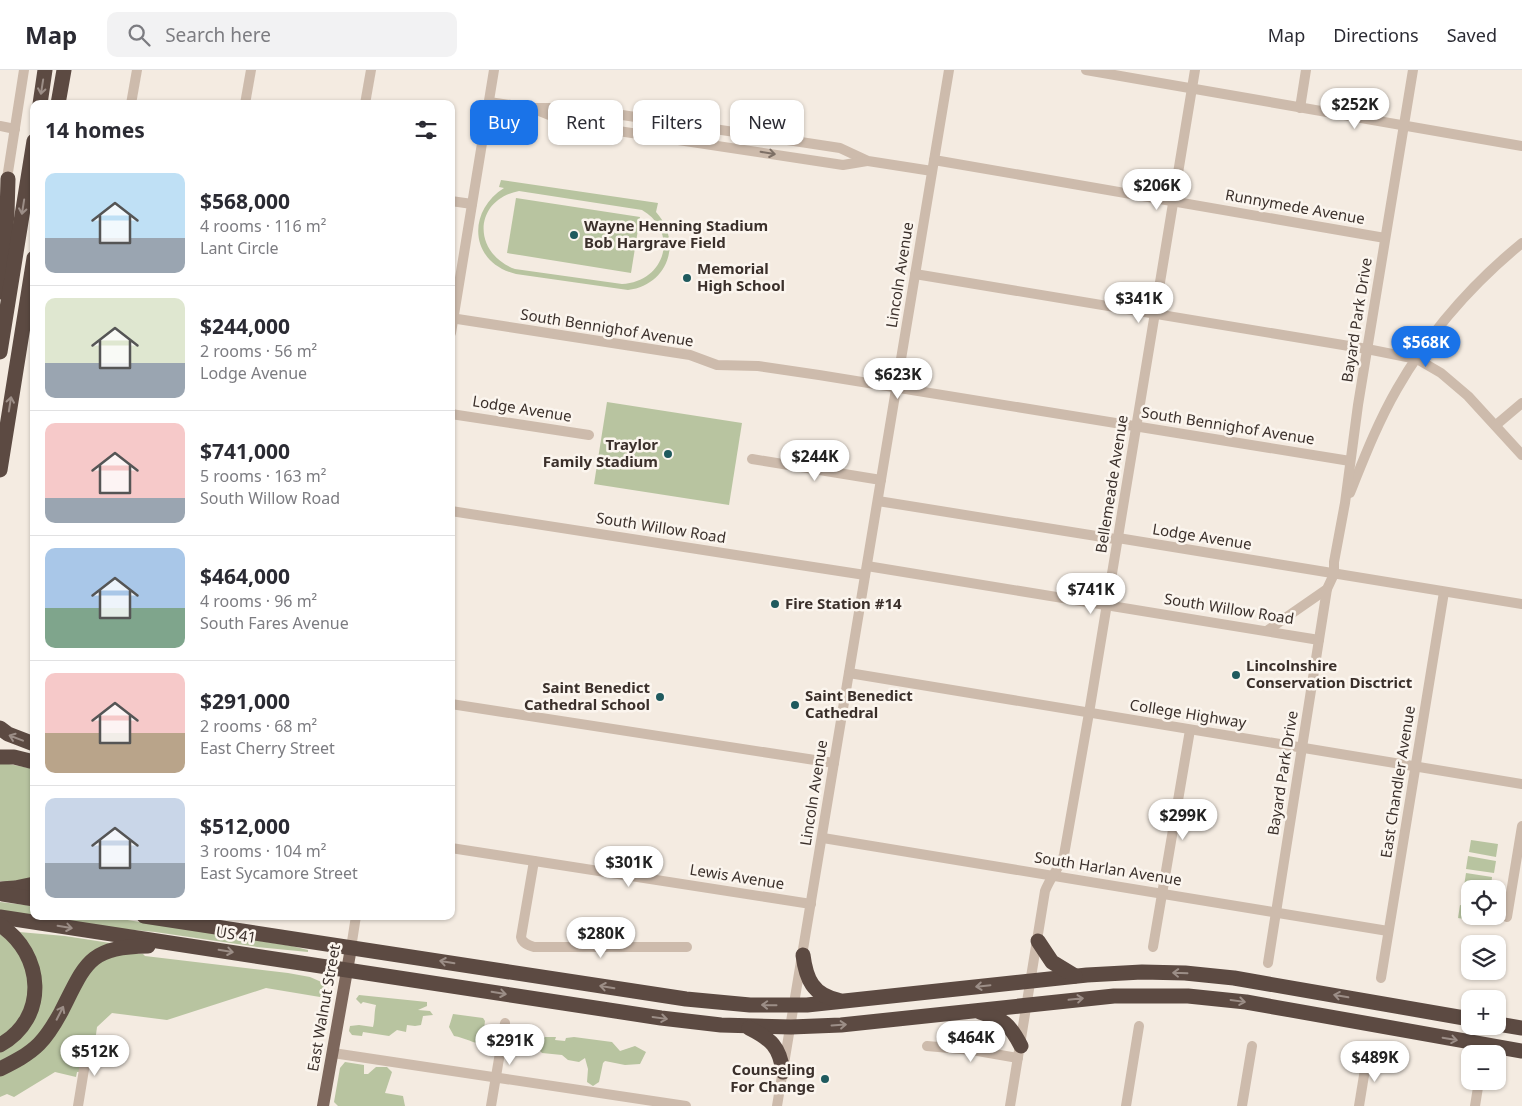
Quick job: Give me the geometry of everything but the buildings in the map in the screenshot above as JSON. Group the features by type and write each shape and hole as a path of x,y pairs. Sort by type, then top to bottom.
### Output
{"highway":[{"path":"41,100 45,70"},
{"path":"59,100 64,70"},
{"path":"1,344 30,166"},
{"path":"1,344 0,292 8,179"},
{"path":"0,470 30,283"},
{"path":"0,728 8,734 30,742"},
{"path":"0,757 14,757 30,761"},
{"path":"0,889 30,885"},
{"path":"0,894 30,898"},
{"name":"US 41","path":"0,917 696,1023 745,1027 841,1025 1114,996 1188,996 1246,1002 1522,1051"},
{"name":"US 41","path":"170,920 686,999 750,1005 794,1005 845,1001 1075,976 1142,972 1220,976 1461,1017"},
{"path":"210,920 280,937"},
{"path":"0,925 7,929 22,945 35,976 33,1000 24,1023 18,1032 0,1045"},
{"path":"1038,941 1052,962 1075,976"},
{"path":"0,1069 17,1061 39,1044 55,1023 82,970 93,959 105,952 120,948 151,946 197,947"},
{"path":"803,955 811,984 821,994 845,1001"},
{"path":"1385,1027 1378,1023 1376,1014 1380,1006 1389,1005"},
{"path":"974,1010 1003,1021 1014,1032 1019,1052"},
{"path":"1506,1025 1522,1028"},
{"path":"745,1027 770,1040 780,1056 783,1072"}],"main road":[{"name":"East Walnut Street","path":"323,1106 351,948"}],"street":[{"path":"0,210 8,179 24,70"},
{"path":"132,100 137,70"},
{"path":"246,100 251,70"},
{"path":"366,100 370,70"},
{"path":"489,100 494,70"},
{"name":"Lincoln Avenue","path":"778,1106 949,70"},
{"path":"1086,70 1522,146"},
{"name":"Bellemeade Avenue","path":"1010,1106 1045,891 1060,866 1064,855 1195,70"},
{"path":"1300,108 1306,70"},
{"name":"Bayard Park Drive","path":"1268,963 1319,640 1328,588 1334,574 1334,562 1345,503 1367,349 1413,70"},
{"path":"538,108 576,108 840,148 868,161"},
{"path":"538,110 572,124 843,164 868,161 932,171"},
{"path":"0,126 15,129"},
{"path":"455,301 482,145"},
{"name":"Runnymede Avenue","path":"934,160 1385,238"},
{"path":"455,202 472,204"},
{"path":"1345,503 1375,432 1396,391 1416,359 1435,332 1469,291 1522,243"},
{"path":"915,274 1367,349 1416,359 1453,382 1496,425 1522,455"},
{"name":"South Bennighof Avenue","path":"455,318 690,354 718,365 758,366 897,387 1350,461"},
{"path":"1496,425 1522,403"},
{"name":"Lodge Avenue","path":"455,415 589,435"},
{"path":"752,459 881,480"},
{"name":"Lodge Avenue","path":"878,501 1522,604"},
{"name":"South Willow Road","path":"455,511 866,571 1107,604 1319,640"},
{"path":"1268,630 1328,588"},
{"name":"East Chandler Avenue","path":"1381,978 1444,592"},
{"name":"College Highway","path":"849,673 1522,784"},
{"path":"455,705 834,763"},
{"path":"1153,947 1190,730"},
{"path":"1507,917 1522,826"},
{"name":"South Harlan Avenue","path":"822,838 1388,930"},
{"name":"Lewis Avenue","path":"455,849 812,904"},
{"path":"534,861 521,937 524,943 534,947 687,947"},
{"name":"East Walnut Street","path":"351,948 355,920"},
{"path":"491,1106 505,1023"},
{"path":"1126,1106 1139,1026"},
{"path":"78,1106 88,1045"},
{"path":"927,1046 1019,1052"},
{"path":"1242,1106 1252,1046"},
{"path":"333,1053 686,1106"},
{"path":"1359,1106 1367,1057"},
{"path":"1475,1106 1478,1090"}],"green space":[{"path":"501,180 658,203 656,212 669,236 670,249 662,271 653,280 628,290 516,274 501,268 489,259 482,248 478,236 483,210 492,198 504,188 499,187","holes":["519,191 642,210 654,219 661,231 664,243 662,254 657,266 649,275 637,281 622,284 515,269 501,261 491,251 485,240 484,227 486,215 493,205 504,196"]},
{"name":"Wayne Henning Stadium Bob Hargrave Field","path":"516,198 640,217 631,273 507,253"},
{"name":"Traylor Family Stadium","path":"607,402 742,423 729,505 594,484"},
{"path":"0,764 9,764 30,768 30,879 0,881"},
{"path":"1471,840 1498,844 1496,857 1469,852"},
{"path":"1468,856 1496,861 1494,873 1466,869"},
{"path":"1466,873 1492,877 1492,880 1465,880"},
{"path":"0,902 30,906 30,916 0,912"},
{"path":"1460,905 1461,919 1458,918"},
{"path":"56,920 127,920 292,946 308,950 308,952 257,947 155,932"},
{"path":"19,932 65,936 110,943 92,952 56,1013 34,1040 13,1056 0,1061 0,1050 42,988 35,958"},
{"path":"0,934 17,948 30,975 28,1001 17,1023 0,1038"},
{"path":"126,953 310,977 326,984 323,989 327,994 326,998 266,988 167,1020 112,1013 97,1027 95,1042 85,1040 79,1072 77,1072 76,1077 55,1072 14,1097 7,1094 0,1097 0,1074 16,1068 82,981 100,961"},
{"path":"359,995 427,1002 427,1006 418,1010 430,1011 433,1015 423,1016 421,1025 407,1025 406,1032 397,1030 389,1036 363,1032 362,1036 352,1035 349,1031 350,1026 373,1027 374,1024 376,1005 363,1002 361,1004 356,999"},
{"path":"453,1014 483,1018 485,1021 484,1029 494,1031 491,1043 482,1044 454,1036 449,1027"},
{"path":"545,1037 556,1037 555,1040 565,1041 566,1038 574,1037 612,1042 620,1051 635,1046 646,1052 640,1064 625,1065 605,1061 599,1082 593,1086 587,1082 588,1069 585,1058 579,1062 568,1060 562,1055 542,1053 535,1045"},
{"path":"345,1062 364,1065 364,1074 368,1074 376,1067 387,1067 392,1072 385,1093 403,1096 405,1106 338,1106 334,1102 340,1068"}],"place":[{"name":"Wayne Henning Stadium Bob Hargrave Field","path":"574,235"},
{"name":"Memorial High School","path":"687,278"},
{"name":"Traylor Family Stadium","path":"668,454"},
{"name":"Fire Station #14","path":"775,604"},
{"name":"Lincolnshire Conservation Disctrict","path":"1236,675"},
{"name":"Saint Benedict Cathedral School","path":"660,697"},
{"name":"Saint Benedict Cathedral","path":"795,705"},
{"name":"Counseling For Change","path":"825,1079"}]}
